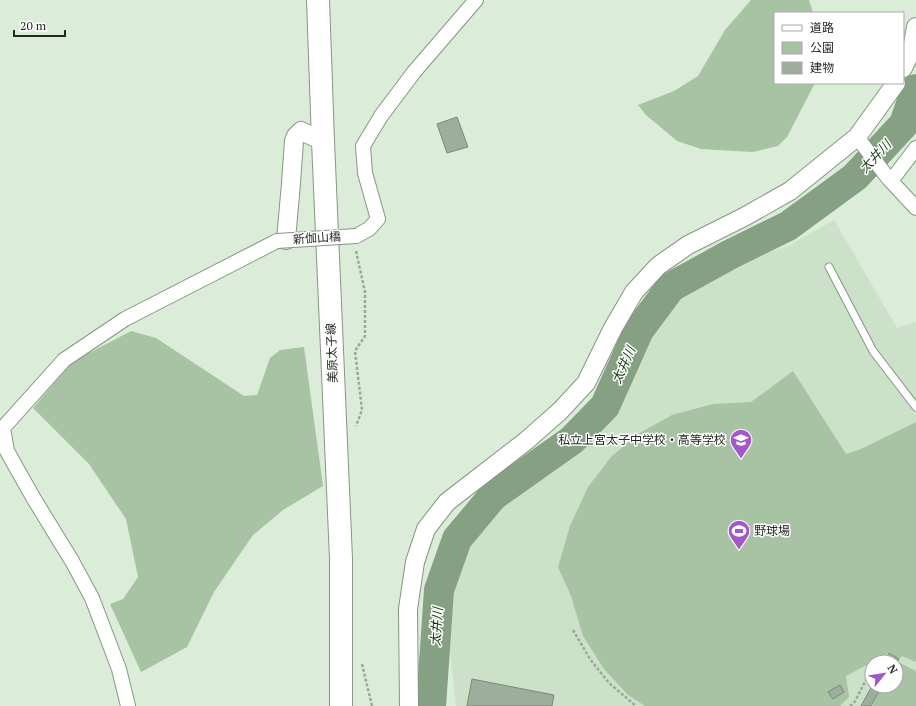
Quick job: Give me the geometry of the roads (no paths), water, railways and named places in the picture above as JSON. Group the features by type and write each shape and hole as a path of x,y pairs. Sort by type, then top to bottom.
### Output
{"main road":[{"name":"美原太子線","path":"318,0 341,559 341,706"}],"street":[{"name":"新伽山橋","path":"281,240 356,236 369,230 378,219 365,173 363,146 381,116 414,72 476,0"},
{"path":"904,66 912,49 916,27"},
{"path":"409,706 408,609 415,562 426,529 434,518 447,502 526,441 560,411 586,384 613,328 634,292 658,266 688,245 744,217 790,191 859,140 895,84"},
{"path":"128,706 119,669 92,598 72,561 7,451 3,428 64,360 125,319 281,240 291,183 294,141 296,136 301,131 323,141"},
{"path":"859,140 889,179 913,198"},
{"path":"889,179 916,148"}],"lane":[{"path":"828,267 873,352 916,408"}],"waterway":[{"name":"太井川","path":"431,706 439,590 457,539 493,496 572,440 605,406 639,330 671,287 729,255 788,226 855,177 904,124 916,89"}],"place":[{"name":"私立上宮太子中学校・高等学校","path":"741,460"},
{"name":"野球場","path":"739,550"}]}
